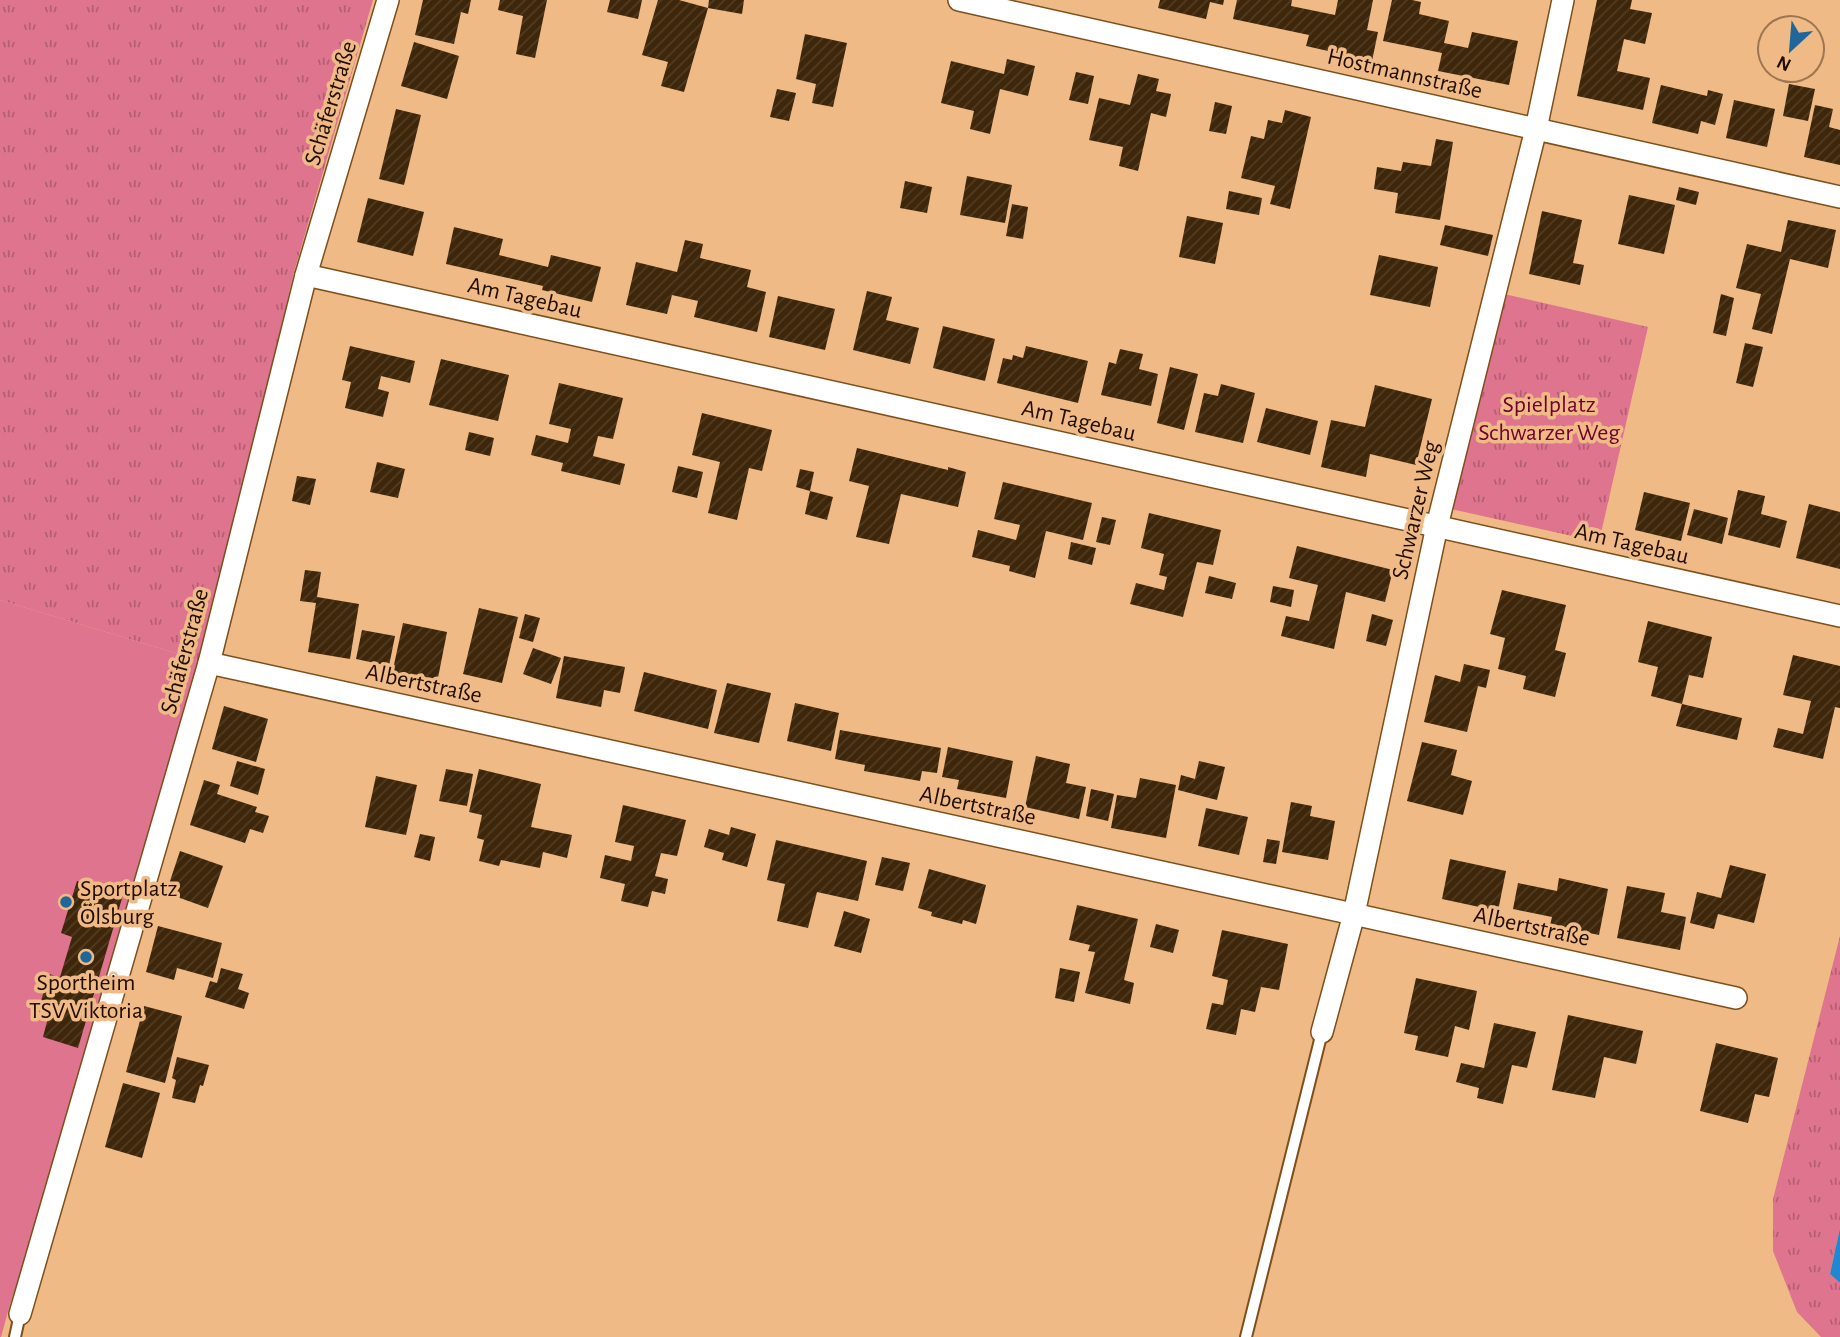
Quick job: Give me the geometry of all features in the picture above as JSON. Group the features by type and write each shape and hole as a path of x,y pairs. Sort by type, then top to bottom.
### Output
{"street":[{"name":"Schäferstraße","path":"20,1314 209,663 306,275 388,0"},
{"name":"Hostmannstraße","path":"959,0 1840,197"},
{"name":"Schwarzer Weg","path":"1322,1032 1354,914 1437,526 1536,129 1563,0"},
{"name":"Am Tagebau","path":"306,275 1840,616"},
{"name":"Albertstraße","path":"209,663 1735,998"}],"lane":[{"path":"1246,1337 1322,1032"},
{"path":"15,1337 20,1314"}],"green space":[{"path":"0,0 373,0 294,272 202,661 0,600"},
{"name":"Spielplatz Schwarzer Weg","path":"1500,293 1648,327 1599,542 1451,509"},
{"name":"Sportplatz Ölsburg","path":"0,600 202,661 62,1143 1,1337 0,1337"},
{"path":"1840,936 1840,1228 1830,1274 1840,1283 1840,1337 1821,1337 1797,1312 1773,1251 1773,1199"}],"water":[{"path":"1840,1228 1840,1283 1830,1274"}],"building":[{"path":"423,0 471,0 468,14 461,12 454,44 415,35"},
{"path":"500,0 547,0 535,58 516,54 523,16 498,10"},
{"path":"610,0 642,0 638,19 607,12"},
{"path":"658,0 679,0 708,8 684,92 661,86 668,62 642,55"},
{"path":"709,0 744,0 742,14 708,8"},
{"path":"1160,0 1224,0 1223,5 1210,2 1206,19 1158,8"},
{"path":"1237,0 1292,0 1291,6 1335,15 1338,0 1373,0 1367,30 1378,32 1372,61 1306,46 1309,35 1233,19"},
{"path":"1392,0 1421,2 1419,14 1449,21 1444,43 1468,48 1472,32 1518,41 1509,85 1438,71 1442,53 1383,41"},
{"path":"1597,0 1632,0 1630,9 1652,13 1645,44 1624,39 1617,71 1650,78 1643,110 1577,96"},
{"path":"805,34 847,43 833,107 812,103 816,84 796,79"},
{"path":"414,42 459,56 447,99 401,86"},
{"path":"1007,59 1035,66 1028,96 1000,89 990,134 970,129 974,111 941,103 951,61 1004,74"},
{"path":"1076,72 1094,76 1088,104 1069,100"},
{"path":"1138,74 1159,79 1156,91 1171,94 1166,117 1151,113 1138,171 1119,166 1123,147 1089,140 1099,98 1130,105"},
{"path":"1789,84 1815,89 1808,121 1783,116"},
{"path":"1661,85 1707,96 1708,90 1723,94 1715,125 1701,121 1698,134 1652,123"},
{"path":"777,89 796,93 789,121 770,117"},
{"path":"1734,100 1775,109 1767,147 1726,138"},
{"path":"1215,102 1232,106 1226,134 1209,131"},
{"path":"1815,105 1833,109 1829,127 1840,130 1840,165 1804,157"},
{"path":"396,109 421,115 404,185 379,179"},
{"path":"1285,110 1311,117 1290,209 1270,204 1275,186 1241,178 1251,136 1264,139 1268,120 1282,123"},
{"path":"1436,139 1453,142 1440,220 1395,213 1398,193 1374,189 1377,167 1401,171 1403,162 1431,166"},
{"path":"967,176 1012,185 1005,223 960,215"},
{"path":"905,181 932,187 927,213 900,208"},
{"path":"1679,187 1699,192 1696,205 1676,200"},
{"path":"1229,191 1262,198 1259,215 1226,209"},
{"path":"1629,195 1675,205 1664,254 1618,244"},
{"path":"368,198 424,212 413,256 357,242"},
{"path":"1012,204 1028,207 1023,239 1006,236"},
{"path":"1542,211 1582,220 1573,263 1584,265 1580,285 1529,274"},
{"path":"1187,216 1223,223 1215,264 1179,257"},
{"path":"1788,220 1836,230 1828,268 1790,259 1772,334 1752,329 1761,294 1736,288 1747,244 1781,252"},
{"path":"1445,225 1493,235 1488,256 1440,245"},
{"path":"454,227 503,239 499,255 548,267 551,255 601,267 592,302 542,290 543,286 446,264"},
{"path":"685,240 703,244 700,258 751,270 747,287 766,292 757,332 694,317 698,301 672,295 667,314 626,305 636,262 677,272"},
{"path":"1379,255 1438,267 1430,307 1370,295"},
{"path":"867,291 892,297 886,320 919,328 910,364 853,350"},
{"path":"1721,294 1734,298 1726,336 1713,333"},
{"path":"778,296 835,309 825,350 769,337"},
{"path":"943,326 995,339 985,381 933,368"},
{"path":"1745,343 1763,347 1753,387 1736,383"},
{"path":"350,346 415,361 410,383 381,376 378,389 389,392 383,417 345,408 351,382 342,380"},
{"path":"1026,346 1088,361 1078,403 997,383 1003,358 1012,360 1013,355 1023,358"},
{"path":"1120,349 1143,354 1139,369 1158,374 1151,406 1101,395 1109,362 1116,364"},
{"path":"441,359 509,375 498,421 429,405"},
{"path":"1170,367 1198,374 1184,430 1157,423"},
{"path":"559,383 623,398 613,439 598,436 593,456 625,464 620,485 561,471 563,463 531,455 536,435 568,443 571,429 549,424"},
{"path":"1221,384 1255,393 1243,443 1195,432 1204,393 1218,396"},
{"path":"1375,385 1432,399 1416,465 1370,454 1366,477 1321,467 1331,420 1365,427"},
{"path":"1266,408 1318,421 1310,455 1257,442"},
{"path":"702,413 772,430 762,471 749,468 737,520 708,513 720,462 692,455"},
{"path":"469,432 494,438 490,456 465,450"},
{"path":"857,448 966,472 958,507 901,494 889,544 856,537 869,486 849,481"},
{"path":"377,462 405,469 398,498 370,492"},
{"path":"678,466 703,472 697,498 672,492"},
{"path":"800,469 814,472 810,491 796,487"},
{"path":"297,476 316,479 310,505 292,501"},
{"path":"1003,482 1092,503 1083,540 1046,531 1035,578 1009,571 1010,566 972,557 978,530 1016,540 1020,525 994,519"},
{"path":"1738,490 1765,496 1761,514 1787,521 1780,548 1728,535"},
{"path":"810,491 833,497 827,520 805,514"},
{"path":"1644,492 1690,503 1681,541 1635,530"},
{"path":"1809,504 1840,512 1840,569 1796,558"},
{"path":"1694,509 1728,518 1722,544 1687,535"},
{"path":"1149,513 1221,530 1213,565 1197,562 1183,617 1130,604 1136,583 1164,590 1167,577 1159,575 1164,554 1141,548"},
{"path":"1102,517 1116,520 1110,545 1096,542"},
{"path":"1071,542 1096,548 1092,565 1068,559"},
{"path":"1297,546 1393,570 1385,602 1346,592 1334,649 1281,636 1286,616 1309,621 1318,585 1289,578"},
{"path":"305,570 321,572 317,597 359,604 350,659 308,652 316,603 300,601"},
{"path":"1209,576 1236,583 1232,599 1205,593"},
{"path":"1273,586 1294,590 1291,607 1270,602"},
{"path":"1502,590 1566,605 1555,650 1566,653 1555,697 1523,689 1526,676 1498,669 1505,638 1490,634"},
{"path":"479,608 518,617 502,683 463,674"},
{"path":"525,614 540,618 533,642 519,638"},
{"path":"1372,614 1393,620 1386,646 1366,641"},
{"path":"1648,621 1712,637 1703,678 1689,675 1682,704 1651,696 1658,667 1638,662"},
{"path":"403,623 447,632 437,683 392,674"},
{"path":"362,630 395,636 389,666 356,659"},
{"path":"533,648 561,658 551,684 523,674"},
{"path":"1793,655 1840,666 1840,708 1835,707 1823,759 1773,747 1778,728 1803,734 1811,701 1783,695"},
{"path":"564,656 625,667 620,693 604,690 601,707 556,698"},
{"path":"1464,664 1490,670 1486,688 1478,686 1467,732 1424,722 1435,675 1460,682"},
{"path":"644,672 717,690 708,729 634,711"},
{"path":"727,683 771,693 759,743 714,733"},
{"path":"795,703 839,713 831,751 787,741"},
{"path":"1682,704 1742,718 1737,740 1676,726"},
{"path":"224,706 268,719 256,762 212,749"},
{"path":"840,730 941,748 937,773 922,771 920,781 864,771 865,765 835,759"},
{"path":"1422,742 1457,750 1451,775 1472,781 1463,815 1407,801"},
{"path":"948,747 1013,761 1006,798 957,789 959,780 942,777"},
{"path":"1036,756 1070,764 1066,783 1086,787 1079,819 1025,807"},
{"path":"237,761 265,769 258,795 230,786"},
{"path":"1199,761 1225,767 1217,800 1178,790 1181,775 1195,779"},
{"path":"446,769 473,774 467,806 439,801"},
{"path":"479,769 541,784 531,827 572,835 567,858 543,852 540,868 501,860 499,866 479,861 484,840 477,838 482,815 469,812"},
{"path":"376,776 417,785 406,835 365,827"},
{"path":"1140,778 1176,785 1166,838 1111,828 1117,795 1136,798"},
{"path":"204,780 220,785 217,794 257,807 255,812 269,816 263,833 250,829 245,843 190,825"},
{"path":"1091,789 1114,794 1108,821 1086,816"},
{"path":"1291,802 1312,806 1310,816 1335,821 1328,860 1282,852"},
{"path":"623,805 686,820 677,856 661,853 655,876 668,879 665,894 652,891 648,907 621,901 625,884 600,878 605,855 631,861 634,846 615,842"},
{"path":"1206,808 1248,817 1239,855 1198,846"},
{"path":"731,827 756,834 747,867 722,860 724,853 704,847 709,829 729,835"},
{"path":"420,834 435,837 430,861 414,857"},
{"path":"1267,839 1280,841 1276,864 1263,862"},
{"path":"776,840 867,861 858,901 817,892 808,928 777,921 785,884 767,880"},
{"path":"180,851 223,866 208,908 166,893"},
{"path":"882,857 910,863 903,891 875,885"},
{"path":"1450,859 1506,871 1498,911 1442,899"},
{"path":"1730,865 1766,874 1754,923 1718,914 1714,929 1690,923 1697,892 1721,898"},
{"path":"929,869 986,885 976,924 963,920 962,924 931,916 932,912 918,908"},
{"path":"1559,878 1608,889 1599,935 1550,925 1552,917 1513,909 1518,883 1557,891"},
{"name":"Sportheim TSV Viktoria","path":"77,881 123,895 78,1048 43,1037 49,1014 38,1011 49,974 60,977 72,937 61,933"},
{"path":"1627,886 1665,893 1661,912 1686,917 1680,950 1617,938"},
{"path":"1077,905 1138,919 1124,980 1134,983 1130,1004 1085,993 1095,952 1088,951 1090,945 1069,940"},
{"path":"844,911 870,919 861,953 834,946"},
{"path":"1156,924 1179,930 1173,953 1150,947"},
{"path":"158,926 222,943 213,978 177,968 174,980 146,972"},
{"path":"1222,930 1288,944 1279,990 1261,987 1255,1012 1241,1009 1236,1035 1206,1029 1212,1003 1223,1005 1228,980 1212,976"},
{"path":"221,968 243,974 238,989 249,993 244,1009 205,997 210,981 217,983"},
{"path":"1060,968 1080,972 1074,1002 1055,998"},
{"path":"1416,978 1477,991 1469,1030 1455,1026 1448,1057 1415,1050 1418,1036 1404,1033"},
{"path":"144,1006 182,1016 165,1083 126,1072"},
{"path":"1568,1015 1643,1031 1636,1064 1604,1057 1595,1098 1552,1090"},
{"path":"1494,1023 1536,1032 1527,1068 1512,1065 1503,1104 1477,1098 1479,1088 1456,1082 1461,1063 1484,1068"},
{"path":"1716,1043 1778,1058 1769,1097 1755,1094 1748,1123 1700,1111"},
{"path":"177,1057 209,1065 195,1103 172,1098 176,1080 172,1078"},
{"path":"123,1083 160,1093 142,1158 105,1147"}],"place":[{"name":"Sportplatz Ölsburg","path":"66,902"},
{"name":"Sportheim TSV Viktoria","path":"86,957"}]}
